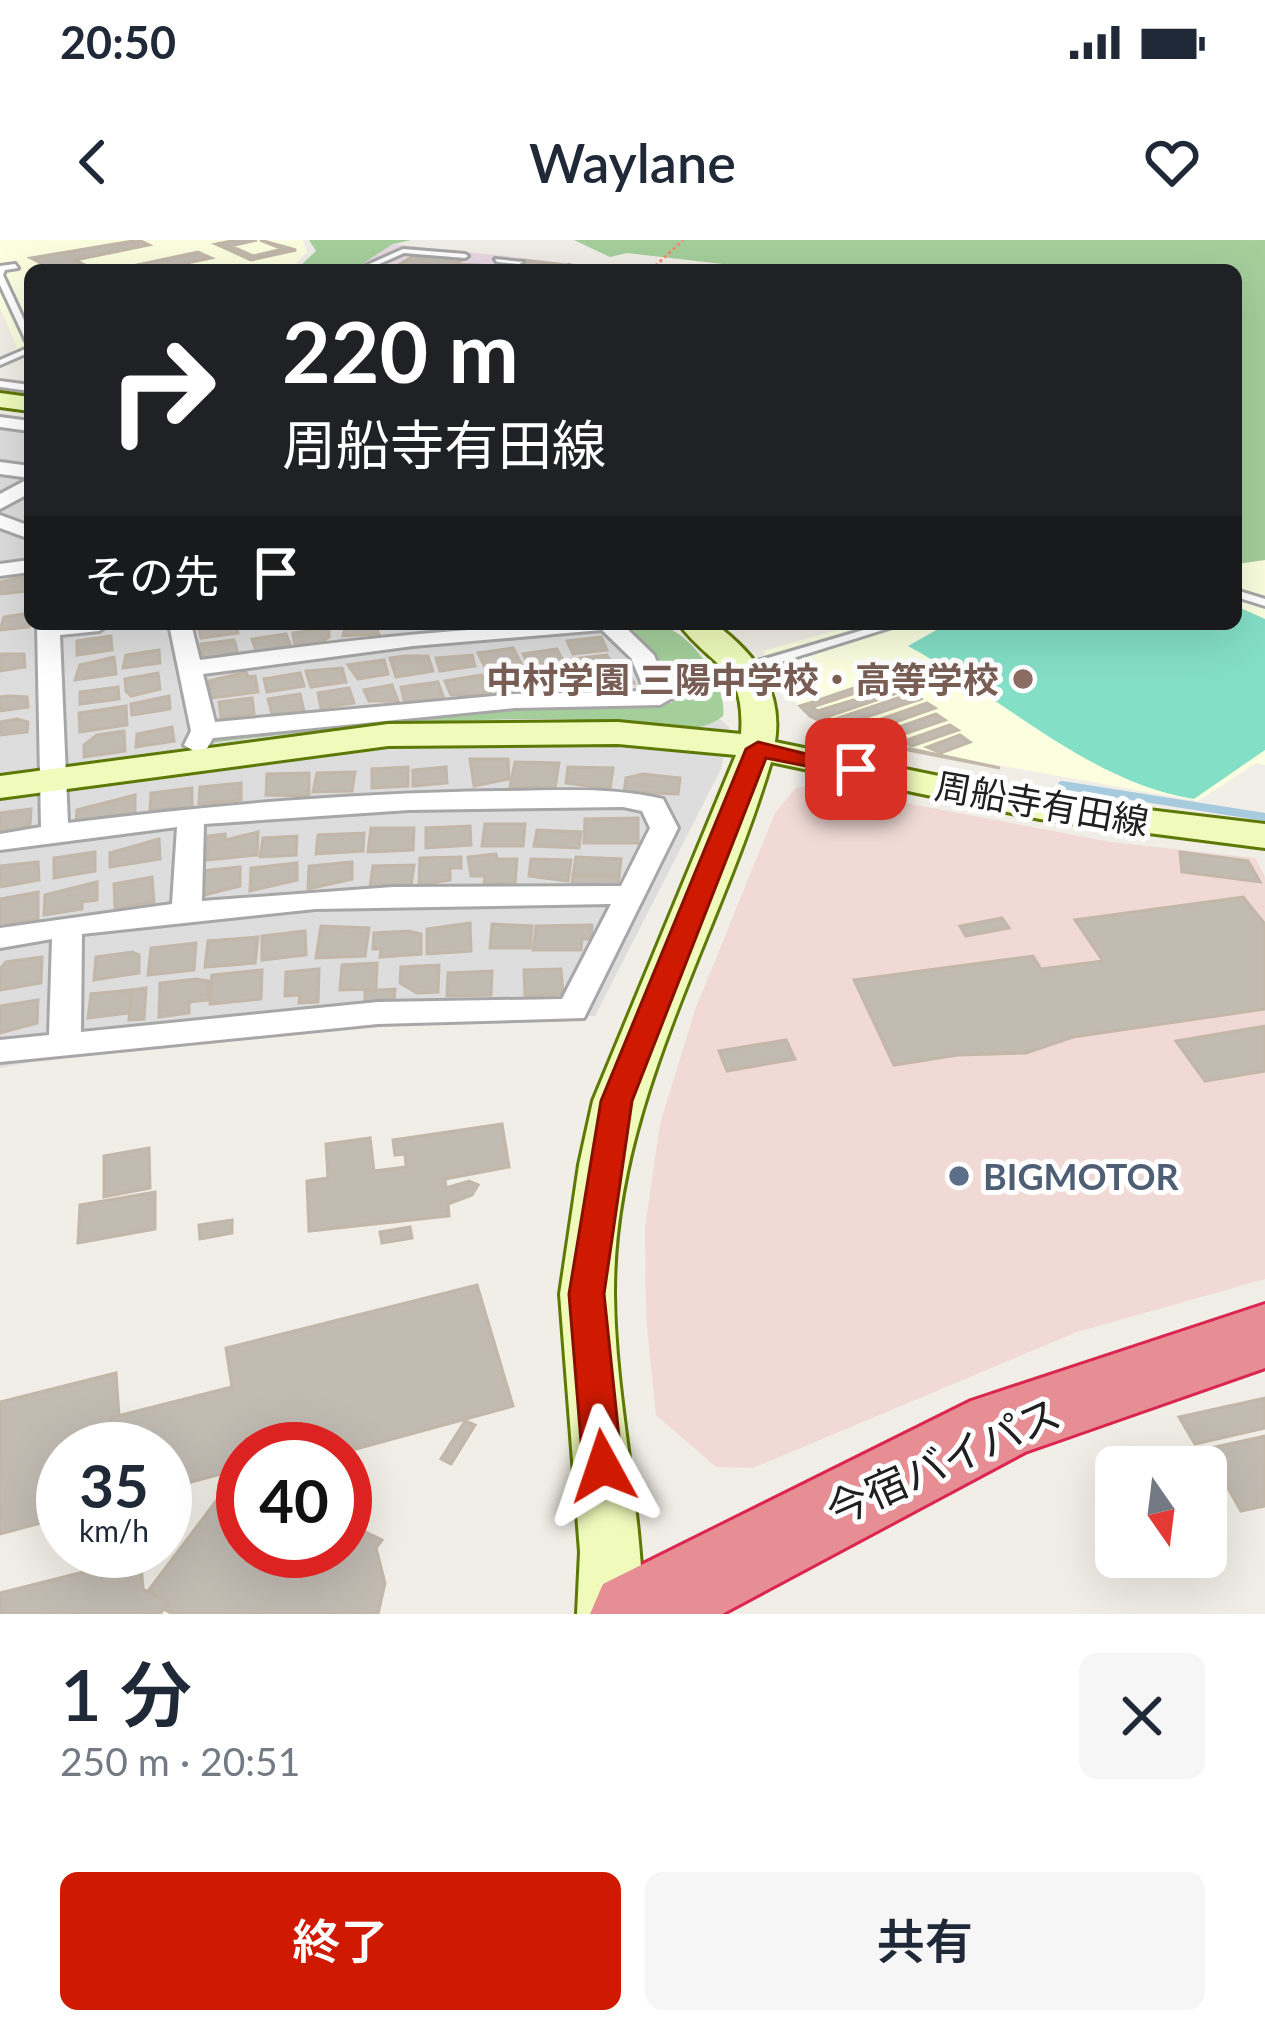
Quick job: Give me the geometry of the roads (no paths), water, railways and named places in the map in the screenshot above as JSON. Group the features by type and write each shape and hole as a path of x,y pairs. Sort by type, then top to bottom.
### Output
{"highway":[{"name":"今宿バイパス","path":"634,1614 1000,1426 1265,1336"}],"street":[{"path":"48,630 55,833"},
{"path":"182,630 202,744 515,700 660,698 642,656 611,630"},
{"path":"192,668 413,639 528,630"},
{"path":"610,1614 611,1552 587,1294 604,1166 616,1101 758,749 762,711 748,668 702,630"},
{"name":"周船寺有田線","path":"0,787 202,744 480,730 707,738 1040,808 1265,836"},
{"path":"0,842 191,815 436,797 652,805 664,828 573,1010 378,1013 65,1040 0,1051"},
{"path":"187,908 191,815"},
{"path":"0,938 187,908 374,894 632,895"},
{"path":"65,1040 67,926"}],"lane":[{"path":"371,264 391,253 465,256"},
{"path":"497,260 519,262"},
{"path":"15,266 2,268 0,276 24,331"},
{"path":"748,668 876,630"}],"waterway":[{"path":"1062,785 1265,817"}],"place":[{"name":"中村学園 三陽中学校・高等学校","path":"1023,679"},
{"name":"BIGMOTOR","path":"959,1176"}]}
